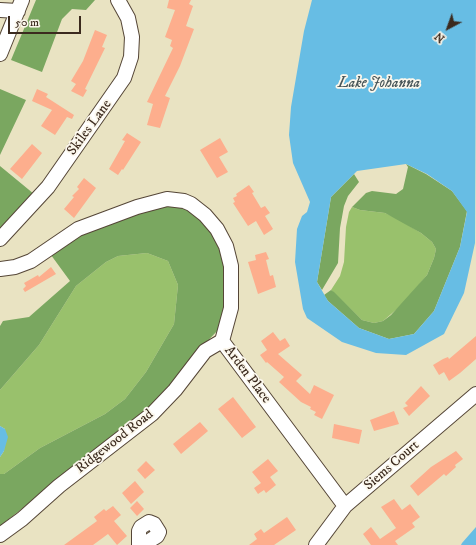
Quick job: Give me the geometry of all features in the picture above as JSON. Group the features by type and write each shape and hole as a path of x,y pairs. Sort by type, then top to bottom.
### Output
{"street":[{"name":"Skiles Lane","path":"0,239 48,187 124,78 131,57 132,37 128,18 118,0"},
{"path":"0,10 20,6"},
{"path":"0,54 20,6"},
{"name":"Arden Place","path":"0,269 15,267 31,261 78,229 104,218 167,199 184,201 199,210 212,221 226,246 231,266 231,308 222,341 345,506"},
{"name":"Ridgewood Road","path":"0,535 152,414 175,390 205,351 222,341"},
{"name":"Siems Court","path":"316,545 345,506 476,394"},
{"path":"139,545 139,531 141,527 149,522 154,524 159,532 157,536 143,545"}],"green space":[{"path":"36,0 95,0 86,10 72,9 62,19 42,72 11,60"},
{"path":"0,89 26,100 0,155"},
{"path":"406,164 426,174 452,191 467,211 460,247 434,311 414,334 389,339 359,328 328,301 324,295 331,290 362,320 374,323 383,321 391,315 427,275 436,249 432,242 421,233 385,213 360,210 352,207 366,193 372,191 396,194 403,189 408,167"},
{"path":"0,166 34,194 0,232"},
{"path":"354,174 359,182 348,196 344,206 340,228 338,263 322,290 317,282 331,197"},
{"path":"165,205 183,206 192,210 215,235 224,252 226,313 219,329 198,351 157,402 0,526 0,474 4,474 40,448 105,414 125,399 146,372 174,324 178,285 168,261 147,253 118,256 106,262 76,286 39,345 0,390 0,326 3,321 29,317 70,281 51,255 72,239 98,227"},
{"path":"352,207 360,210 385,213 398,219 421,233 432,242 436,249 427,275 404,303 383,321 374,323 362,320 331,290 340,276 344,262 346,227 349,212"},
{"path":"147,253 168,261 178,285 174,324 146,372 125,399 105,414 40,448 4,474 0,474 0,457 4,451 5,429 0,426 0,390 39,345 76,286 106,262 118,256"}],"water":[{"name":"Lake Johanna","path":"312,0 476,0 475,243 464,293 444,334 406,355 376,353 342,342 307,318 303,309 295,262 297,229 302,216 307,212 310,202 293,163 289,135 291,107 304,31","holes":["406,164 427,174 452,191 467,212 460,247 434,311 414,334 389,339 359,328 328,301 317,282 331,197 357,171"]},
{"path":"0,426 5,429 8,437 4,451 0,457"},
{"path":"476,527 476,545 461,545 462,543"}],"building":[{"path":"169,0 191,0 189,4 193,6 186,26 194,29 180,66 165,96 170,98 160,128 147,125 153,104 147,102 173,48 170,46 172,40 165,37 175,10 167,8"},
{"path":"95,30 107,35 102,47 105,48 85,89 87,90 83,97 71,91 76,84 71,81 83,61"},
{"path":"37,89 48,94 46,97 74,115 72,119 67,117 55,135 41,126 52,110 32,101"},
{"path":"127,133 141,142 123,170 122,169 118,175 109,169 125,141 122,140"},
{"path":"220,138 228,152 219,157 228,172 217,178 200,150"},
{"path":"32,144 42,153 22,179 10,169"},
{"path":"84,178 96,188 74,218 64,209 74,197 72,196 79,189 77,187"},
{"path":"249,185 261,208 265,206 270,213 265,216 273,229 264,235 256,221 248,226 233,203 235,202 233,198 237,196 236,194"},
{"path":"266,252 269,259 266,260 270,276 273,275 276,287 258,294 248,262 256,260 255,255"},
{"path":"51,267 56,274 25,292 23,289 26,286 24,283 38,275 39,277"},
{"path":"273,332 280,341 285,338 290,346 278,354 302,375 296,381 310,394 314,385 334,395 322,419 314,415 316,412 310,409 311,407 301,402 279,382 284,377 267,362 266,363 260,355 267,350 261,341"},
{"path":"476,336 476,359 449,381 444,372 439,375 433,365 448,357 449,359"},
{"path":"421,386 430,396 409,416 403,408 408,406 405,403"},
{"path":"233,397 256,427 242,438 218,409"},
{"path":"394,411 399,424 374,431 370,420"},
{"path":"200,422 208,431 181,454 173,444"},
{"path":"334,424 362,430 359,444 332,438"},
{"path":"456,451 463,459 455,465 456,467 446,476 444,474 418,496 410,486 431,467"},
{"path":"268,459 278,471 270,477 276,485 266,493 264,490 258,494 254,488 261,483 252,472"},
{"path":"146,461 155,470 145,479 137,470"},
{"path":"135,481 144,492 131,504 122,493"},
{"path":"394,499 402,510 410,504 420,517 412,523 415,527 395,541 398,545 371,545 363,534 371,527 380,539 396,528 381,507"},
{"path":"137,501 144,509 137,516 130,508"},
{"path":"113,506 121,515 114,521 127,536 117,545 108,534 93,545 64,545 97,521 94,517 104,509 106,511"},
{"path":"287,517 296,530 274,545 249,545 257,539 254,534 261,529 264,533"}]}
